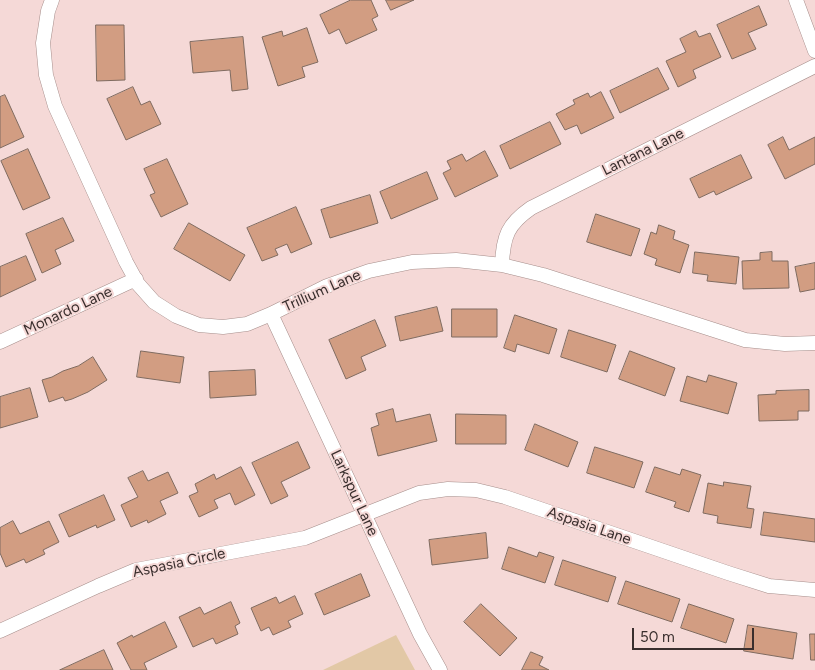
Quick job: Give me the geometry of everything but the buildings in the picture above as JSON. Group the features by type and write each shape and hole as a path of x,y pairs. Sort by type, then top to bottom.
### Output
{"street":[{"name":"Trillium Lane","path":"52,0 48,11 44,43 46,76 55,106 126,262 136,279 154,302 176,316 199,325 223,328 247,324 327,286 369,271 412,262 456,260 502,265 543,275 745,340 785,344 815,343"},
{"path":"796,0 815,51"},
{"name":"Lantana Lane","path":"502,265 503,248 508,231 516,218 531,208 815,66"},
{"name":"Monardo Lane","path":"0,342 136,279"},
{"name":"Larkspur Lane","path":"271,314 420,634 440,670"},
{"name":"Aspasia Lane","path":"364,515 419,493 448,489 476,490 505,497 769,586 815,590"},
{"name":"Aspasia Circle","path":"0,631 136,570 305,538 364,515"}],"shaded area":[{"path":"396,635 415,670 323,670"}]}
